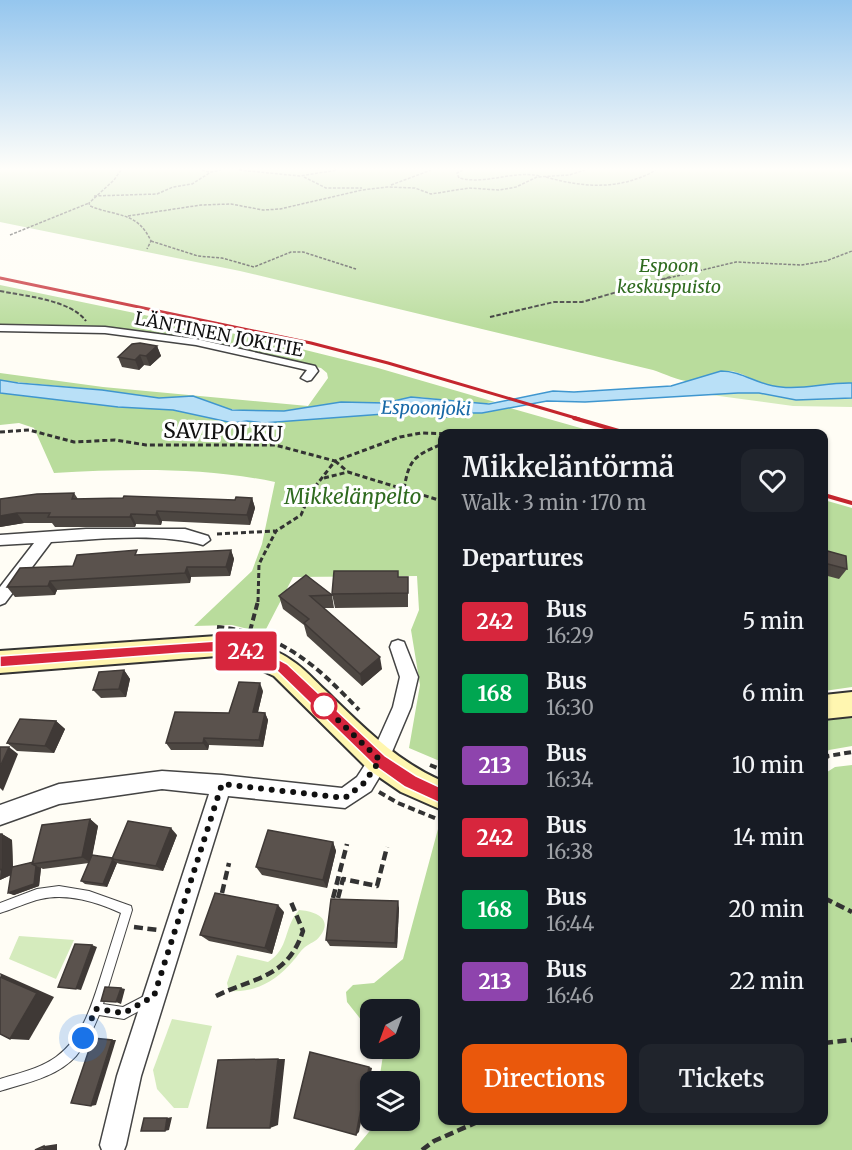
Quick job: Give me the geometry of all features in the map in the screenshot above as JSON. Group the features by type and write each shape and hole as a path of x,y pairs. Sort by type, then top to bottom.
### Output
{"main road":[{"path":"0,662 182,647 217,646 242,650 263,657 283,668 372,772 411,782 438,794"},
{"path":"828,707 852,704"}],"street":[{"name":"LÄNTINEN JOKITIE","path":"0,328 88,328 196,342 310,368 313,371 307,378"},
{"path":"0,540 48,535 175,534 202,540"},
{"path":"0,599 48,535"},
{"path":"0,815 59,794 162,780 222,784 345,798 372,772 402,707 410,677 399,647"},
{"path":"113,1145 129,1076 222,784"}],"lane":[{"path":"0,908 49,892 78,894 110,902 127,910 96,1009 83,1038 60,1063 0,1085"},
{"path":"96,1009 124,1013 154,996"}],"path":[{"path":"10,235 38,224"},
{"path":"138,224 147,230 151,241 147,249"},
{"path":"151,241 198,256 222,258 254,267 291,252 303,252 356,269"},
{"path":"490,317 554,303 582,302 650,282 736,262 801,265 826,261 852,251"},
{"path":"0,291 41,299 79,310 88,328"},
{"name":"SAVIPOLKU","path":"0,432 29,430 74,442 115,440 146,445 275,445 335,461"},
{"path":"250,631 258,603 259,564 276,531 301,514 311,492 335,461 400,436 438,433"},
{"path":"404,489 408,467 418,454 438,446"},
{"path":"335,461 348,472 438,500"},
{"path":"321,479 348,472"},
{"path":"217,534 276,531"},
{"path":"828,756 852,752"},
{"path":"372,772 398,803 438,819"},
{"path":"347,844 336,898 343,879 377,886 387,847"},
{"path":"222,892 229,863"},
{"path":"828,900 852,912"},
{"path":"216,996 240,984 258,981 276,971 298,946 303,931 291,902"},
{"path":"122,925 174,933"},
{"path":"828,1043 852,1040"},
{"path":"422,1150 434,1141 471,1125"}],"green space":[{"name":"Espoon keskuspuisto","path":"8,224 852,224 852,383 783,387 767,385 740,373 729,371 715,373 693,381 684,381 653,370 240,271"},
{"path":"0,285 265,340 378,368 495,402 479,404 419,397 385,403 341,402 284,411 249,411 221,408 208,401 159,398 0,380 0,373 103,387 308,406 328,378 327,373 321,368 198,341 88,326 67,328 0,326"},
{"name":"Mikkelänpelto","path":"0,393 173,410 240,423 411,412 447,417 510,408 584,429 438,429 438,760 409,748 420,685 411,630 419,610 417,576 293,577 264,633 232,625 194,626 252,571 262,544 275,482 248,477 165,470 54,473 34,428 19,423 0,425"},
{"path":"759,393 796,400 852,398 852,407 793,406 704,394"},
{"path":"828,501 852,508 852,687 828,690"},
{"path":"852,712 852,746 828,751 828,719"},
{"path":"852,765 852,1150 354,1150 370,1131 420,1131 420,1071 381,1071 382,1059 420,1059 420,999 360,999 360,1018 347,1002 346,992 353,985 374,983 403,959 438,829 438,1125 828,1125 828,771 835,767"},
{"path":"299,910 316,914 323,920 324,930 318,938 303,949 272,980 256,988 229,991 227,983 237,955 268,962 280,950 290,924"},
{"path":"19,936 74,940 56,979 9,959"},
{"path":"172,1019 212,1026 188,1108 174,1108 157,1089 153,1070"}],"water":[{"name":"Espoonjoki","path":"721,371 737,373 765,384 781,387 799,388 852,383 852,398 796,400 759,393 738,393 585,402 547,401 447,417 411,412 263,423 247,421 233,423 173,410 118,407 0,393 0,380 159,398 193,396 232,410 284,411 341,402 385,403 411,397 489,404 553,391 574,392 671,386"}],"building":[{"path":"132,344 157,346 146,356 140,355 135,360 118,357"},
{"path":"74,493 72,499 123,498 124,496 235,500 236,497 252,498 247,515 157,511 156,515 131,514 130,517 48,517 50,513 17,513 0,516 0,499 37,494"},
{"path":"137,550 135,555 231,550 226,567 187,567 185,573 50,581 48,586 7,587 20,568 73,566 77,555"},
{"path":"828,551 846,556 847,569 828,564"},
{"path":"334,571 398,571 398,577 408,577 408,593 332,594"},
{"path":"306,575 332,595 310,596 380,657 360,674 304,623 309,619 279,596"},
{"path":"124,670 119,689 93,690 99,672"},
{"path":"239,682 260,683 253,712 265,713 259,740 204,738 203,743 166,743 175,712 229,713"},
{"path":"20,719 56,721 45,746 7,743"},
{"path":"0,747 9,747 0,767"},
{"path":"90,819 82,857 32,864 42,825"},
{"path":"128,821 171,828 156,866 112,859"},
{"path":"268,830 333,842 323,880 256,867"},
{"path":"0,834 2,834 2,869 0,870"},
{"path":"92,855 113,859 103,884 81,881"},
{"path":"33,862 32,864 36,866 34,884 8,893 12,867"},
{"path":"215,893 278,905 265,948 200,935"},
{"path":"331,899 398,901 395,943 326,940"},
{"path":"75,944 92,945 76,989 58,987"},
{"path":"0,977 37,993 10,1039 0,1034"},
{"path":"105,987 121,988 116,1002 101,1001"},
{"path":"93,1038 112,1040 91,1106 71,1103"},
{"path":"310,1052 369,1067 368,1071 360,1071 360,1114 356,1135 294,1118"},
{"path":"278,1059 270,1128 207,1128 218,1060"},
{"path":"144,1118 167,1118 165,1131 141,1131"}],"railway":[{"path":"4,279 0,278 311,343 579,419"},
{"path":"574,418 612,429"},
{"path":"828,496 852,503"}],"bus line":[{"name":"242","path":"0,662 182,647 217,646 242,650 263,657 283,668 380,760 411,782 438,794"}],"route":[{"path":"83,1038 96,1009 124,1013 154,996 222,784 345,798 364,783 380,760 322,705 324,706"}]}
